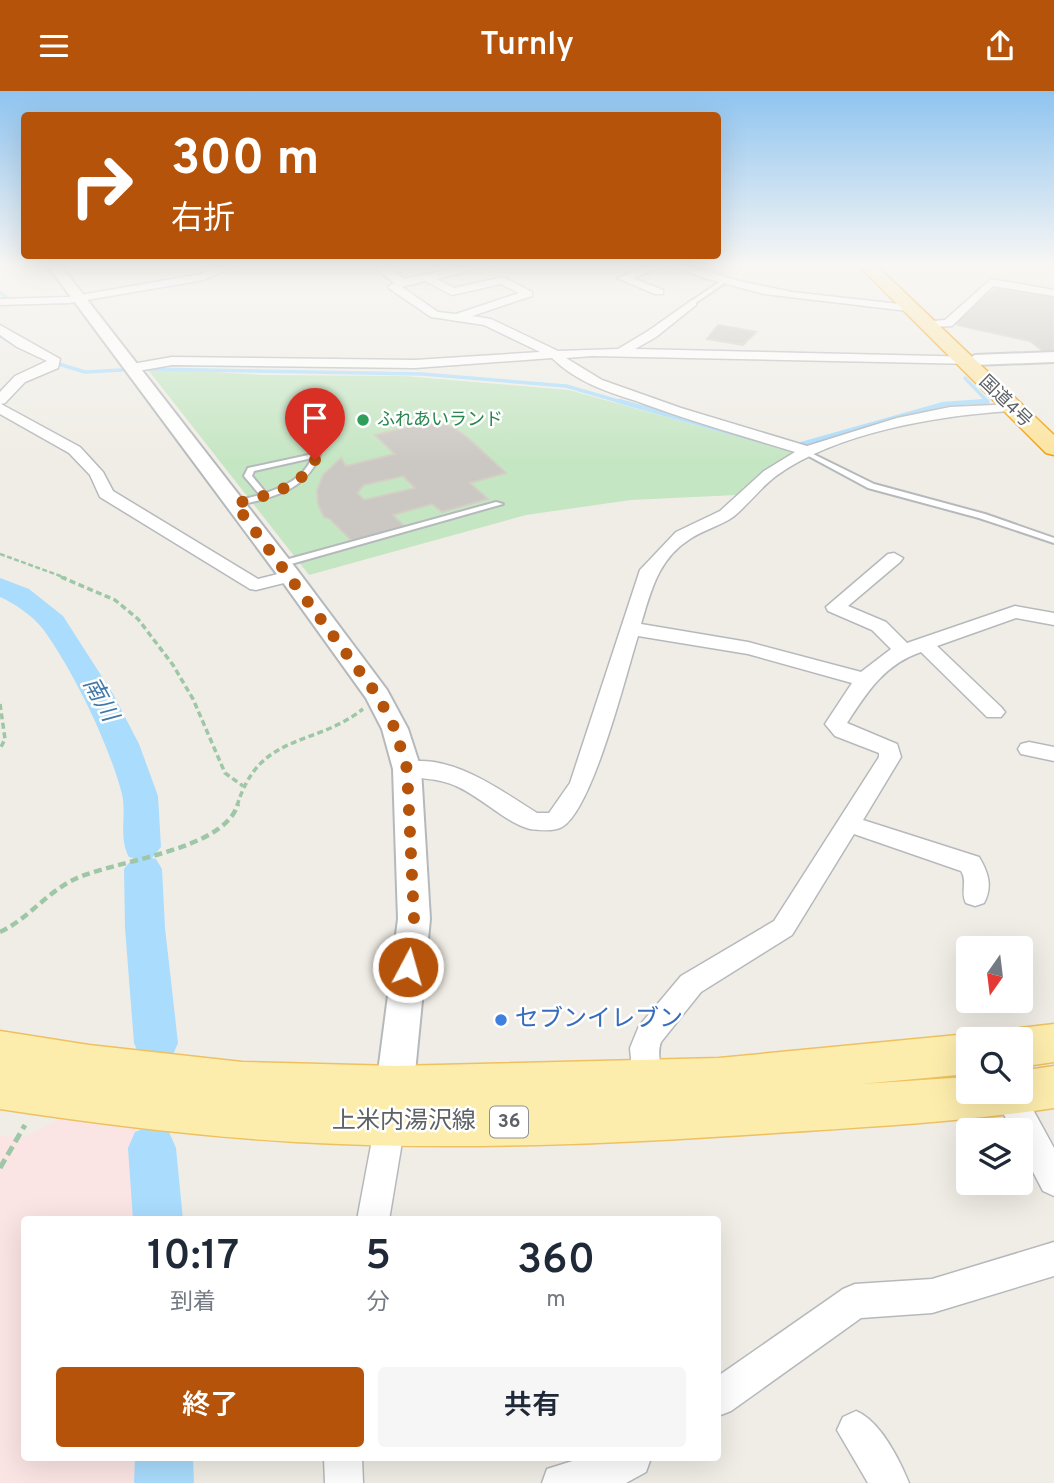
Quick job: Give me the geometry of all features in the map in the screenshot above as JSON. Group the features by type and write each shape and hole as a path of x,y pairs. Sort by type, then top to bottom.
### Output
{"highway":[{"name":"国道4号","path":"934,331 1054,431"},
{"name":"国道4号","path":"943,331 1010,407 1054,449"}],"main road":[{"path":"1033,1046 1054,1043"},
{"name":"上米内湯沢線","path":"0,1051 393,1106 613,1120 755,1113 956,1097"},
{"name":"上米内湯沢線","path":"12,1107 46,1096 240,1118 393,1106 648,1080 719,1078 956,1055"},
{"name":"上米内湯沢線","path":"1033,1090 1054,1087"}],"street":[{"path":"0,400 20,379 53,365 54,359 21,344 9,331"},
{"path":"100,331 285,570 378,696 395,729 407,769 414,919 393,1106 374,1216"},
{"path":"506,331 555,354 566,365 597,383 804,451"},
{"path":"621,352 656,331"},
{"path":"131,368 172,361 366,365 621,352 968,360 1054,357"},
{"path":"407,769 436,771 466,781 533,821 555,821 581,785 649,570 682,536 726,514 769,474 804,451 914,418 950,411 1010,407"},
{"path":"0,408 17,421 82,453 99,474 106,494 256,585 285,570"},
{"path":"894,558 835,607 879,626 914,648 994,712"},
{"path":"648,1080 644,1048 649,1035 691,984 783,928 891,753 843,731 836,724 864,680 873,670 914,648 1015,612 1054,619"},
{"path":"630,629 671,632 736,644 864,680"},
{"path":"1029,749 1054,754"},
{"path":"849,824 970,864 977,875 975,896"},
{"path":"1019,1104 1054,1180"},
{"path":"721,1396 855,1301 932,1296 1054,1259"},
{"path":"856,1430 890,1483"},
{"path":"343,1461 344,1483"},
{"path":"561,1483 618,1467 627,1461"}],"lane":[{"path":"311,444 317,455"},
{"path":"804,451 871,486 982,516 1054,541"},
{"path":"235,504 294,484 311,467 317,455"},
{"path":"265,496 248,476 251,470 317,455"},
{"path":"285,570 499,504"}],"path":[{"path":"0,554 115,600 138,619 173,665 193,699 225,773 243,786"},
{"path":"0,932 11,927 42,900 75,879 190,843 211,833 234,816 243,786 257,766 274,750 350,719 378,696"},
{"path":"0,703 5,739 0,749"},
{"path":"0,1168 12,1107"}],"shaded area":[{"path":"62,1118 136,1127 134,1216 21,1216 21,1461 134,1461 135,1483 0,1483 0,1136 24,1137"}],"green space":[{"path":"149,371 265,375 404,376 569,390 793,452 737,495 631,500 526,515 309,575"}],"building":[{"path":"713,331 756,332 743,345 707,339"},
{"path":"984,331 1054,331 1054,351 1043,351 1030,341"},
{"path":"432,421 453,427 506,473 470,483 488,499 442,512 432,504 393,515 405,527 352,541 330,519 324,517 318,504 317,491 323,475 341,458 346,466 395,454 375,435","holes":["403,476 415,488 364,500 357,493 364,485"]}],"waterway":[{"path":"0,336 21,348"},
{"path":"52,362 85,372 122,370"},
{"path":"147,369 422,374 566,386 625,403"},
{"path":"965,378 988,402 973,403"},
{"path":"619,401 768,443"},
{"path":"795,446 944,404 987,401"},
{"name":"南川","path":"0,586 19,595 53,622 97,694 122,744 140,796 142,847"},
{"name":"南川","path":"143,869 145,928 156,1043"},
{"name":"南川","path":"152,1148 158,1216"},
{"name":"南川","path":"164,1461 164,1483"}],"place":[{"name":"ふれあいランド","path":"363,420"},
{"name":"セブンイレブン","path":"501,1020"}],"route":[{"path":"315,460 294,484 279,492 235,504 378,696 395,729 407,769 412,835 414,919 408,967"}]}
